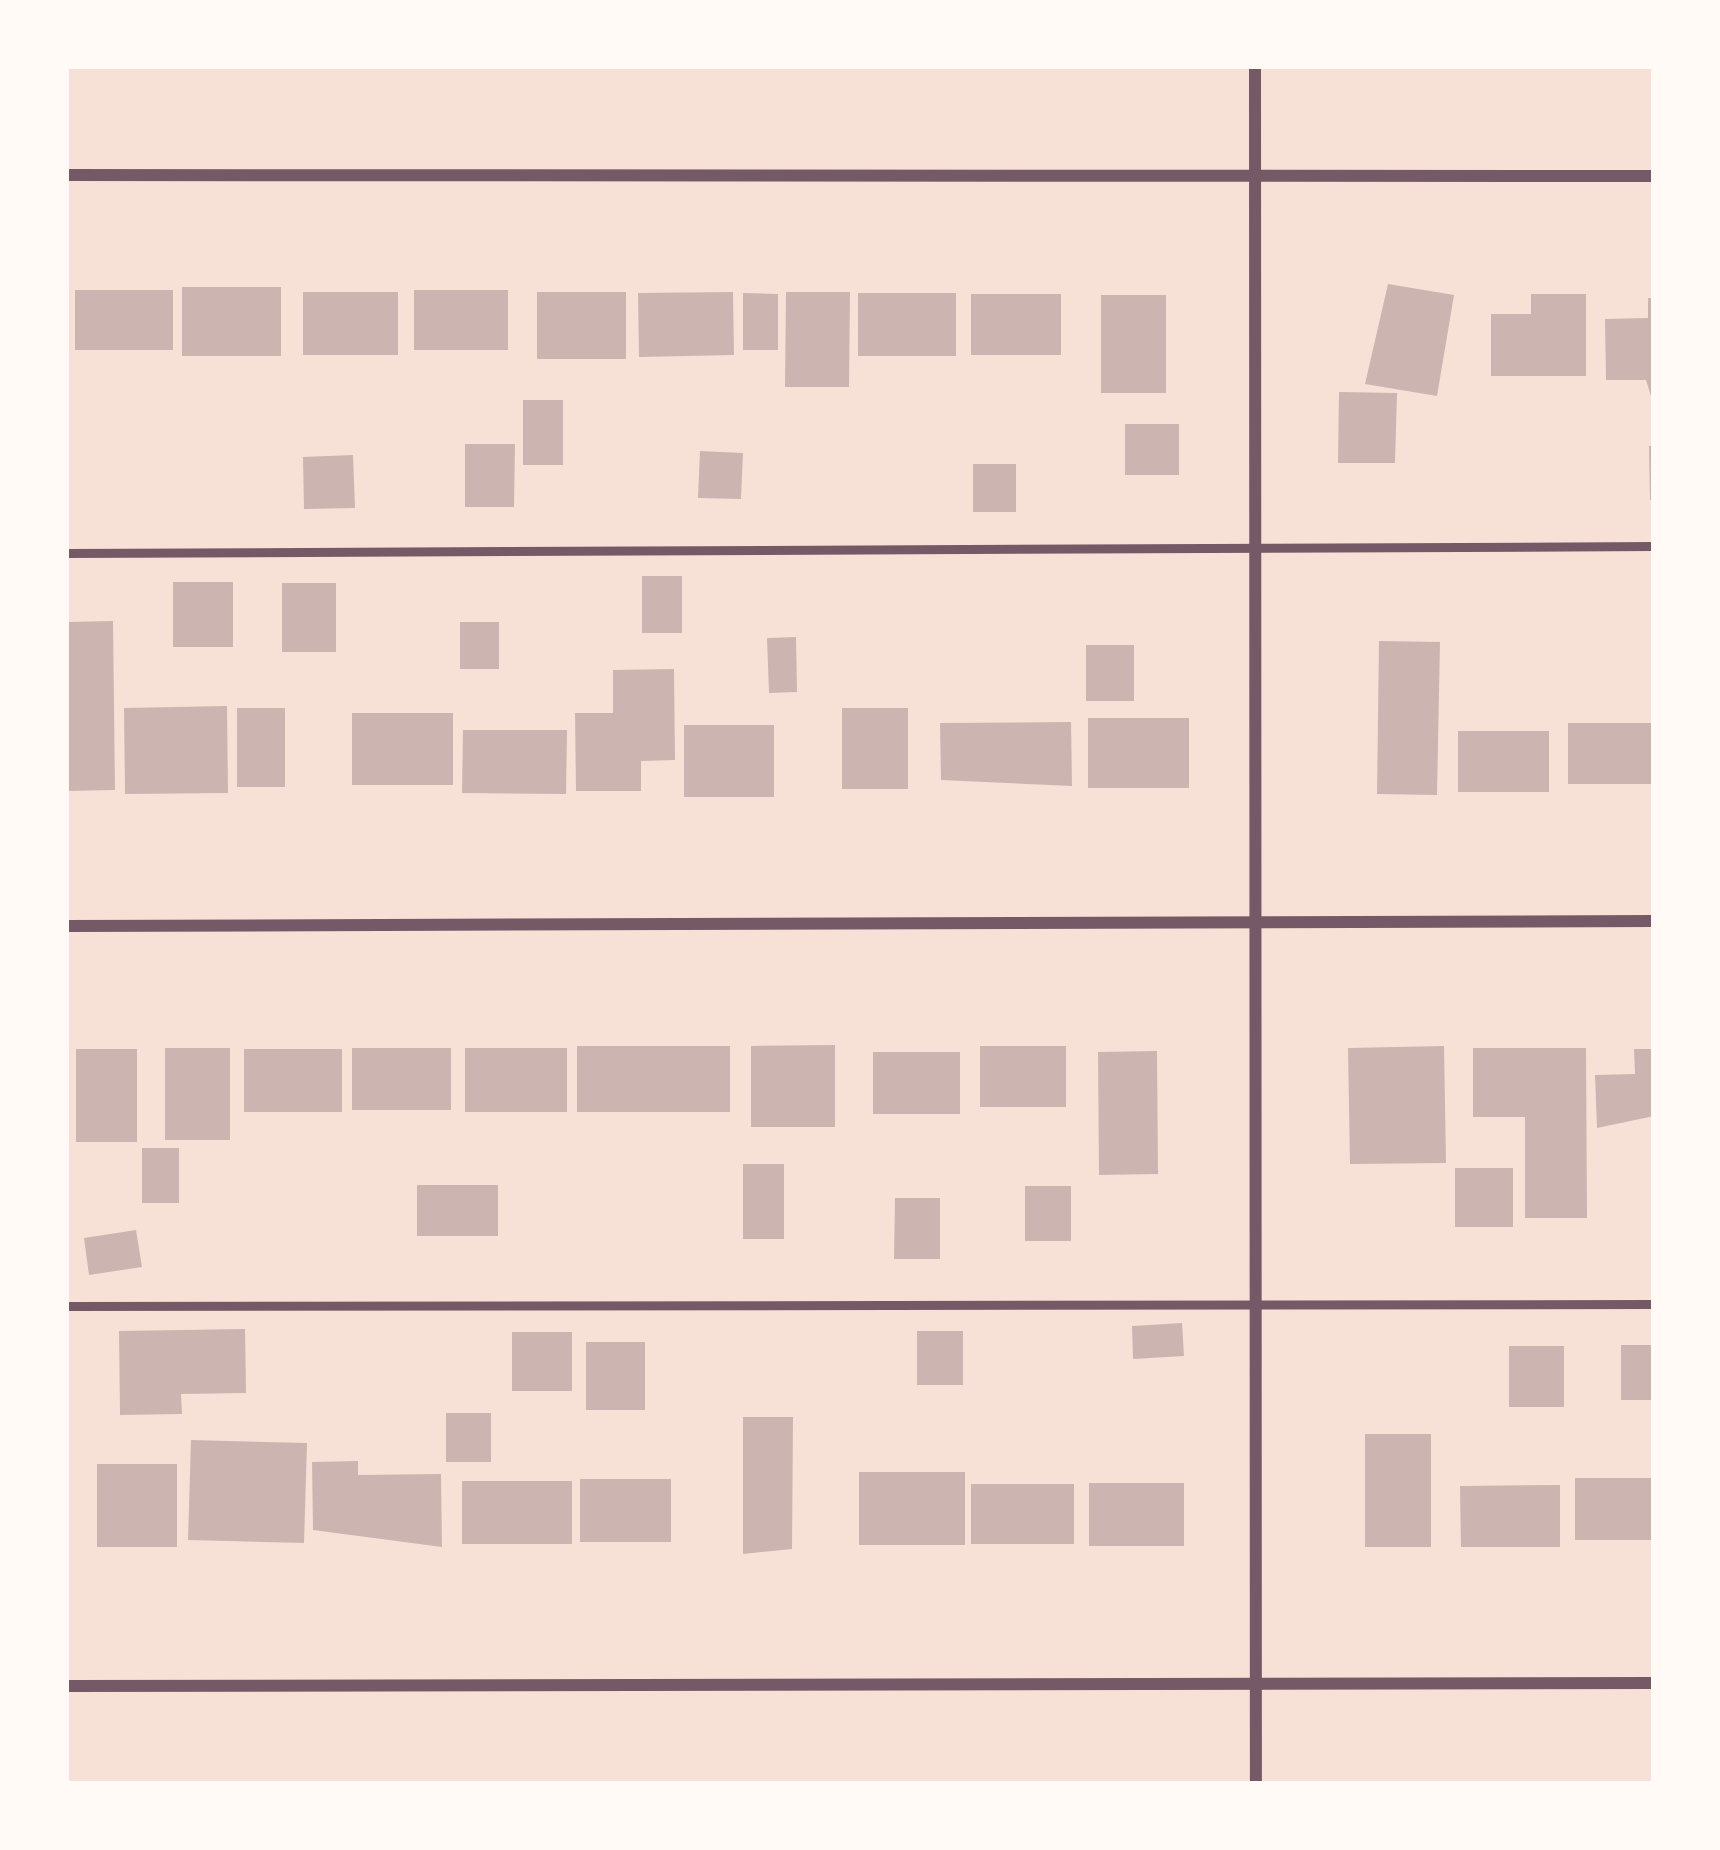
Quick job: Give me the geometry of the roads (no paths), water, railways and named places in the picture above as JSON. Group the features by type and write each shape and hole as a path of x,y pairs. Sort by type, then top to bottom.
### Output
{"street":[{"path":"1255,66 1263,920 1256,1784"},
{"path":"66,175 1654,176"},
{"path":"66,926 1654,921"},
{"path":"66,1686 1654,1683"}],"lane":[{"path":"66,553 1654,546"},
{"path":"66,1306 1654,1304"}]}
